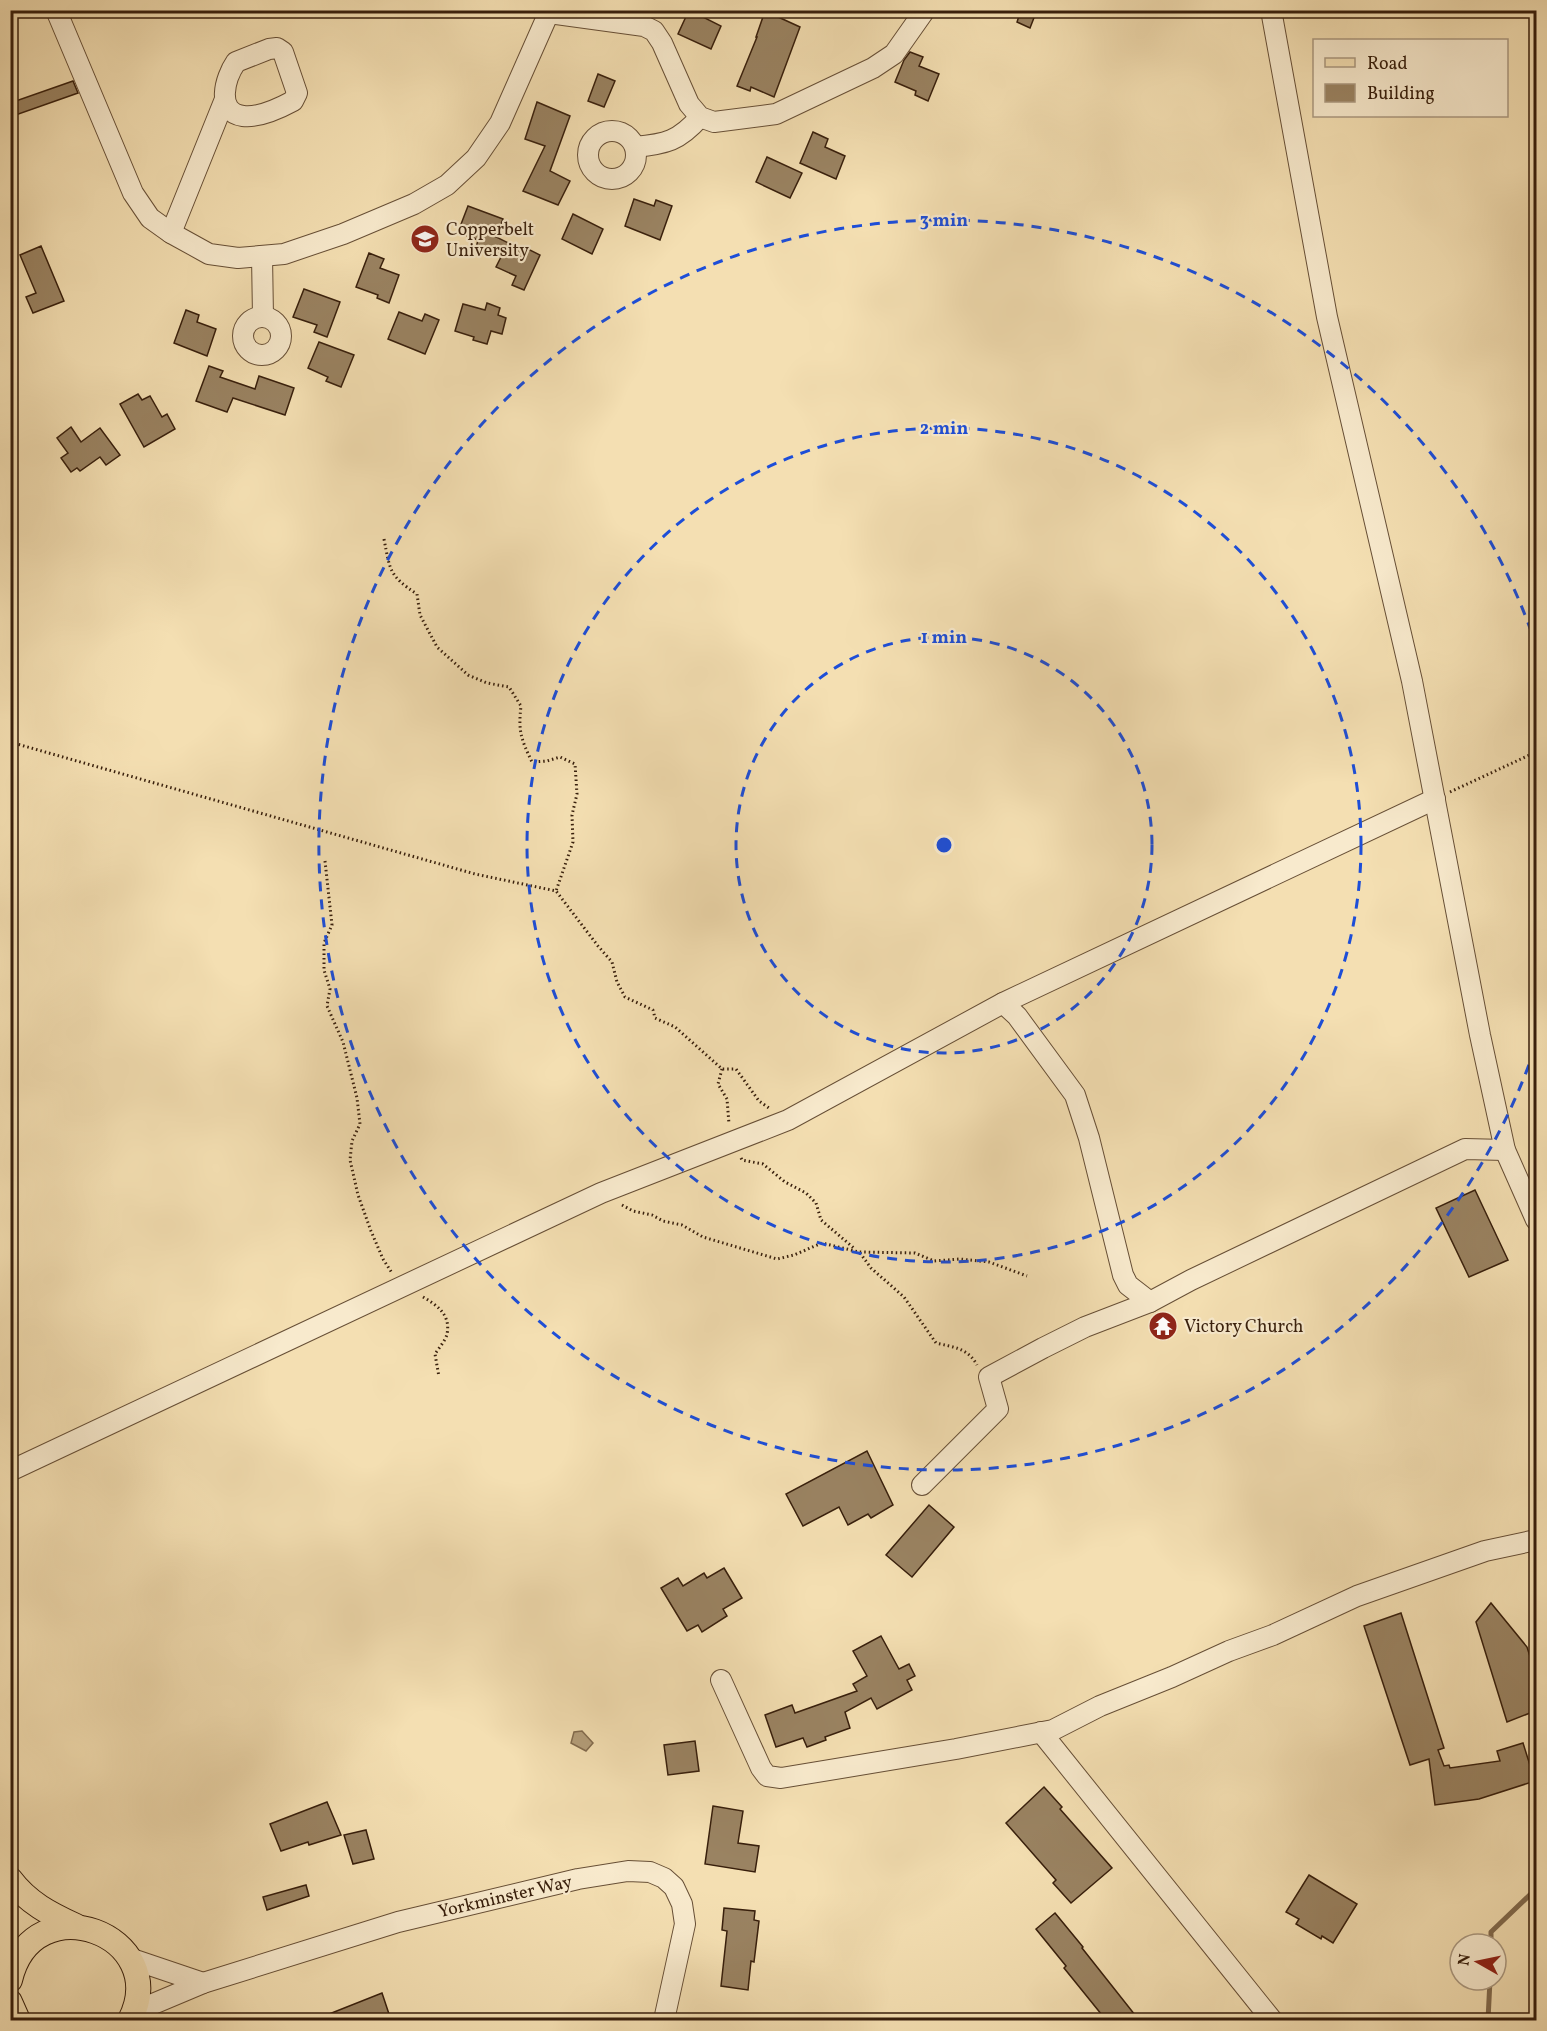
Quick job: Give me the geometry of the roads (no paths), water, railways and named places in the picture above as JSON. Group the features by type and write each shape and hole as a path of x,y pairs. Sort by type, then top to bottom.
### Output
{"main road":[{"path":"10,1879 34,1904 76,1926 106,1935 119,1945 129,1958 136,1975 138,1994 132,2016"},
{"path":"11,1967 31,1942 44,1933 76,1926"}],"street":[{"path":"56,10 133,193 150,218 171,233 209,254 238,258 284,254 343,234 414,204 447,185 476,158 500,123 549,12 644,26 654,31 662,43 689,104 700,117 714,122 776,114 873,68 894,54 925,10"},
{"path":"1271,10 1328,317 1412,681 1480,1035 1505,1150 1536,1220"},
{"path":"171,233 225,99"},
{"path":"634,147 668,142 681,136 700,117"},
{"path":"262,256 264,317"},
{"path":"10,1471 601,1193 788,1120 1003,1003 1435,799"},
{"path":"1003,1003 1017,1016 1075,1095 1089,1138 1122,1275 1128,1285 1150,1302"},
{"path":"922,1485 998,1409 989,1377 1085,1327 1150,1302 1191,1280 1465,1149 1505,1150"},
{"path":"721,1680 761,1768 767,1776 782,1778 956,1749 1053,1730 1100,1706 1228,1651 1273,1635 1357,1596 1485,1551 1536,1540"},
{"path":"1041,1732 1272,2020"},
{"name":"Yorkminster Way","path":"132,2016 203,1983 398,1922 578,1879 628,1871 650,1872 664,1878 674,1887 682,1905 685,1924 664,2020"},
{"path":"129,1958 203,1983"}],"waterway":[{"path":"1491,1932 1536,1889"},
{"path":"1488,2020 1489,1992"}],"place":[{"name":"Copperbelt University","path":"425,239"},
{"name":"Victory Church","path":"1163,1326"}]}
